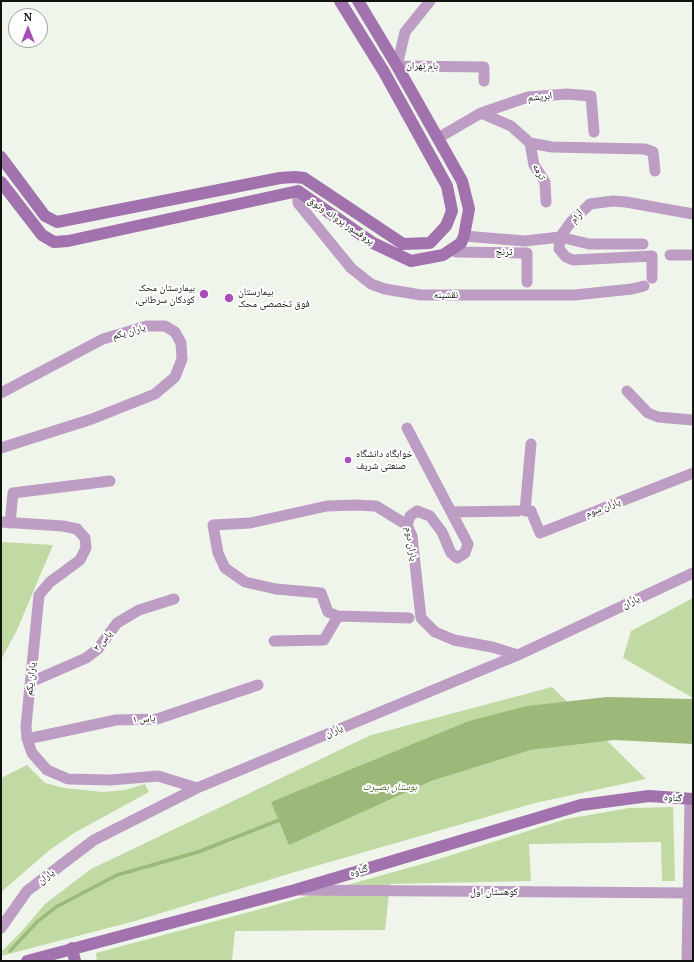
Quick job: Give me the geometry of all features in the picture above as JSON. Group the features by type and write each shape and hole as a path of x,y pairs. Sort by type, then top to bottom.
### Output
{"main road":[{"name":"پروفسور پروانه وثوق","path":"295,176 304,178 403,244 430,244 446,226 452,211 447,186 384,72 340,1"},
{"name":"پروفسور پروانه وثوق","path":"54,242 68,241 298,191 373,243 411,261 442,255 461,243 464,236 469,209 462,181 397,66 358,1"},
{"path":"1,157 45,216 57,222 295,176 298,191"},
{"path":"1,182 42,235 54,242 57,222"},
{"name":"گناوه","path":"27,961 295,890 581,805 649,796 691,799"},
{"path":"72,948 75,961"}],"street":[{"name":"بام تهران","path":"430,1 405,32 397,66 484,67 484,81"},
{"name":"ابریشم","path":"438,138 481,113 528,97 584,94 591,96 594,132"},
{"path":"481,113 511,126 530,143 552,147 645,149 653,152 655,171"},
{"name":"ترمه","path":"530,143 534,165 545,182 546,202"},
{"name":"نقشینه","path":"298,191 298,204 352,268 371,284 385,289 420,295 575,295 632,289 648,282 652,256 573,260 566,257 559,249 560,237"},
{"name":"آرام","path":"560,237 571,222 590,204 626,202 693,214"},
{"path":"464,236 525,240 560,237 589,244 643,244"},
{"name":"ترنج","path":"454,248 456,252 527,253 527,282"},
{"path":"670,255 693,255"},
{"name":"یاران یکم","path":"1,393 103,340 147,326 165,326 175,332 181,343 182,360 175,377 155,394 92,419 1,448"},
{"path":"627,391 648,413 658,417 693,420"},
{"name":"یاران دوم","path":"407,428 468,544 465,553 457,558 451,553 442,532 430,516 417,511 410,516 407,525 412,536 421,618 435,632 454,640 492,647 518,655"},
{"path":"451,512 521,511 531,444"},
{"name":"یاران سوم","path":"521,511 531,511 540,533 693,473"},
{"path":"6,523 13,493 110,480"},
{"path":"407,525 376,506 355,505 327,506 250,523 213,524 218,553 225,568 245,582 276,589 320,593 328,612 338,616 409,618"},
{"name":"یاران یکم","path":"6,523 63,526 77,529 85,538 86,548 80,560 50,582 39,595 26,726 27,740 32,753 47,770 68,779 111,780 158,776 197,788"},
{"name":"یاران","path":"1,928 27,891 94,840 197,788 518,655 693,573"},
{"name":"یاس ۲","path":"30,682 86,658 98,649 116,624 139,610 174,599"},
{"path":"274,641 324,640 338,616"},
{"name":"یاس ۱","path":"27,740 116,720 157,718 258,685"},
{"path":"687,961 691,893 691,799"},
{"name":"کوهستان اول","path":"295,890 691,893"}],"green space":[{"path":"1,542 53,545 17,630 1,660"},
{"path":"693,598 693,698 623,658 631,631"},
{"name":"بوستان بصیرت","path":"552,687 646,779 535,803 295,872 135,921 1,956 1,952 21,932 45,904 91,869 371,735"},
{"path":"27,765 45,783 64,788 103,792 125,790 145,784 149,792 74,833 51,849 1,892 1,778"},
{"path":"673,807 675,881 662,881 661,842 529,844 531,881 390,884 385,930 235,931 232,961 97,961 96,953 426,863 566,819 629,808"}],"shaded area":[{"path":"607,697 693,699 693,744 614,740 530,750 431,781 289,845 271,802 469,721 527,706"}],"waterway":[{"path":"10,951 37,922 56,907 117,875 198,852 282,819"}],"place":[{"name":"بیمارستان محک ،کودکان سرطانی","path":"204,294"},
{"name":"بیمارستان فوق تخصصی محک","path":"229,298"},
{"name":"خوابگاه دانشگاه صنعتی شریف","path":"348,460"}]}
